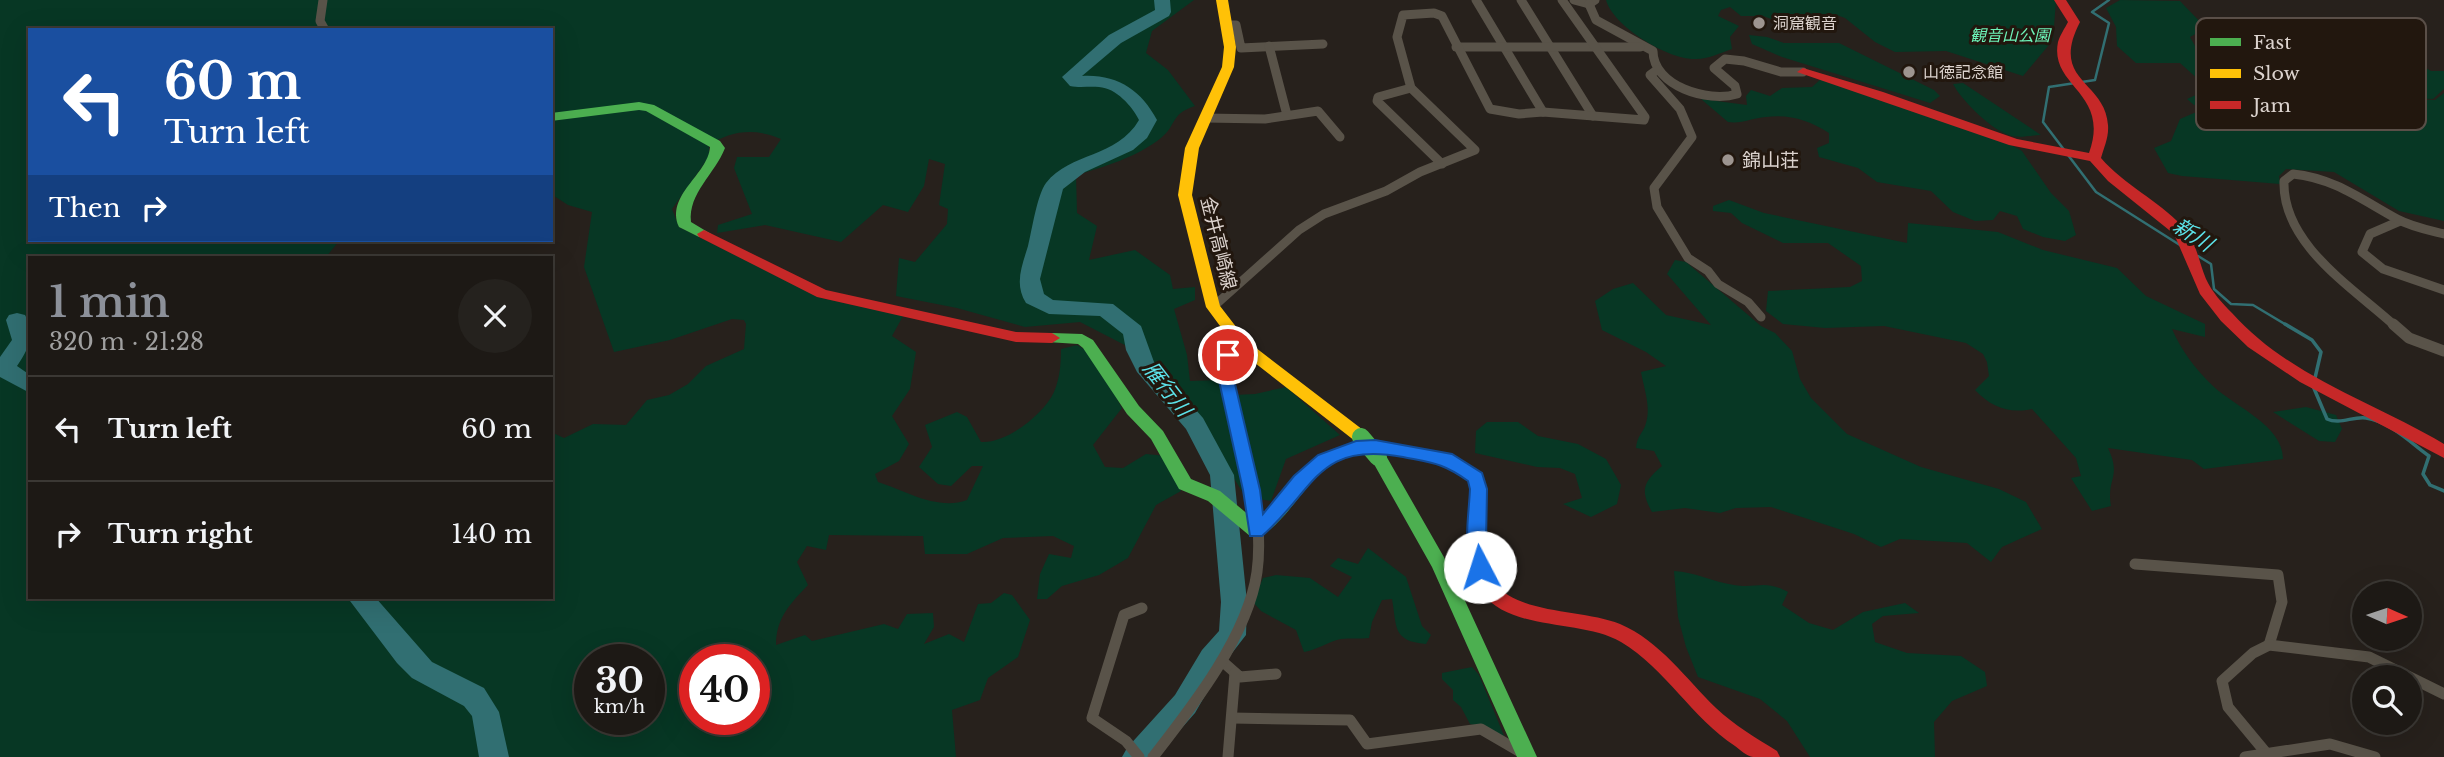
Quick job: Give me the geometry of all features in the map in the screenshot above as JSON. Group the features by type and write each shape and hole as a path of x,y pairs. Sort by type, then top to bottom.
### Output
{"street":[{"path":"323,0 320,21 324,28"},
{"name":"金井高崎線","path":"1222,0 1230,47 1228,67 1192,148 1185,195 1213,307 1242,345 1361,437 1378,457 1411,506 1438,556 1526,756"},
{"path":"1476,0 1543,112"},
{"path":"1521,0 1593,117"},
{"path":"1213,307 1307,224 1324,214 1386,191 1441,164 1473,152 1474,147 1411,88 1397,37 1404,15 1441,14 1490,109 1519,114 1543,112 1640,121 1645,119 1562,0"},
{"path":"1574,0 1592,2 1596,20 1653,51 1653,63 1657,70 1689,92 1727,97 1737,94 1738,90 1714,65 1725,59 1741,60 1781,72 1803,72 1879,94 2014,142 2094,158 2102,169 2179,231 2195,255 2199,280 2226,317 2247,338 2286,366 2419,433 2444,452"},
{"path":"2060,0 2074,15 2075,22 2065,38 2063,52 2068,66 2095,107 2102,130 2094,158"},
{"path":"1228,25 1236,25 1241,48 1323,44"},
{"path":"1269,46 1287,116"},
{"path":"1456,47 1643,47"},
{"path":"1657,70 1650,75 1680,109 1692,137 1654,188 1657,207 1688,258 1708,271 1718,284 1748,302 1760,317"},
{"path":"1411,88 1378,97 1377,102 1441,164"},
{"path":"553,117 639,106 650,108 715,144 718,148 715,160 683,204 681,216 684,224 821,294 1016,337 1082,339 1133,410 1157,435 1185,484 1199,487 1230,508 1256,531"},
{"path":"1205,118 1265,118 1318,111 1340,137"},
{"path":"2444,234 2400,220 2323,177 2293,174 2284,181 2283,199 2293,228 2304,244 2409,338 2444,351"},
{"path":"2400,220 2393,226 2370,234 2362,251 2384,269 2444,289"},
{"path":"1153,757 1192,708 1222,661 1242,619 1257,569 1251,490 1224,367 1228,355 1242,345"},
{"path":"1256,531 1278,512 1300,481 1324,459 1356,447 1375,446 1452,460 1476,478 1479,489 1477,543 1480,567 1487,588 1509,604 1537,613 1613,629 1634,640 1722,726 1770,757"},
{"path":"2134,564 2278,575 2283,587 2281,613 2269,645"},
{"path":"1139,756 1126,741 1092,718 1124,615 1142,608"},
{"path":"2267,754 2228,707 2222,681 2253,653 2269,645 2369,657 2444,694"},
{"path":"1222,661 1235,673 1250,678 1276,674"},
{"path":"1228,757 1235,673"},
{"path":"1232,718 1350,720 1367,744 1481,729 1526,756"},
{"path":"2245,757 2330,744 2375,757"}],"green space":[{"path":"0,0 1194,0 1152,31 1146,53 1168,70 1195,106 1177,116 1161,138 1142,151 1076,175 1077,213 1097,226 1089,260 1135,250 1170,275 1173,289 1195,287 1195,300 1174,309 1187,355 1190,381 1219,380 1243,493 1187,402 1150,358 1080,322 1025,327 957,308 896,296 899,258 915,262 947,224 948,209 939,205 945,164 929,159 924,186 908,212 883,205 841,242 765,225 717,233 718,225 752,214 734,168 737,157 769,157 781,139 762,133 744,132 725,137 709,146 709,157 672,209 679,227 821,298 903,316 892,336 916,352 910,389 892,416 909,444 899,461 875,474 878,482 933,502 956,503 967,500 983,466 972,466 951,486 938,484 919,467 932,447 925,425 957,412 967,417 981,442 1012,433 1033,418 1049,401 1058,381 1061,349 1077,345 1093,354 1122,408 1093,445 1105,467 1123,468 1146,454 1166,456 1181,491 1156,505 1128,558 1099,575 1062,586 1047,599 1037,599 1040,574 1049,554 1071,558 1074,546 1053,536 1003,538 967,554 925,554 923,536 829,535 826,550 807,546 797,562 808,585 781,619 776,645 805,635 812,641 884,624 898,629 907,614 933,613 934,627 924,644 949,634 964,642 978,604 991,603 1004,593 1012,595 1030,620 1018,657 988,678 980,700 952,710 956,757 0,757"},
{"name":"観音山公園","path":"1606,0 2056,0 2053,40 2023,76 1946,51 1895,52 1875,42 1845,18 1834,14 1789,25 1763,16 1741,16 1730,7 1721,10 1718,16 1739,26 1730,37 1732,49 1703,58 1683,58 1656,47 1630,30 1611,10"},
{"path":"2120,0 2180,1 2196,18 2196,34 2190,37 2196,48 2196,77 2180,63 2136,63 2117,46 2116,27 2106,8"},
{"path":"1749,35 1784,43 1839,43 1934,90 1940,96 1930,103 1782,57 1752,44"},
{"path":"2426,68 2444,71 2444,89 2433,99 2426,99"},
{"path":"1821,79 2008,143 2022,151 2051,193 2069,211 2076,235 2065,241 2043,237 2023,229 2017,216 2000,211 1993,220 1975,221 1953,212 1931,191 1877,182 1858,168 1819,157 1817,148 1829,143 1829,133 1814,125 1783,116 1728,122 1701,99 1747,105 1746,96 1751,90 1770,96 1782,88 1812,87"},
{"path":"1963,83 2041,135 2015,137 1987,122 1970,107 1953,84"},
{"path":"2444,93 2444,221 2399,211 2334,172 2286,169 2279,176 2280,184 2168,173 2154,148 2171,141 2180,119 2196,113 2196,130 2426,130 2426,100 2435,100"},
{"path":"2196,95 2196,105 2194,105 2187,99"},
{"path":"1729,200 1764,213 1907,243 1908,223 1998,232 2043,250 2117,268 2146,296 2205,324 2205,337 2172,329 2184,352 2207,380 2267,426 2281,447 2283,459 2204,469 2192,460 2108,448 2114,466 2110,489 2111,506 2092,511 2071,478 2081,476 2076,458 2032,409 2016,411 2001,408 1987,401 1975,390 1989,376 1987,362 1983,354 1966,343 1884,326 1825,328 1783,324 1766,311 1768,291 1850,287 1862,281 1861,266 1828,243 1783,243 1742,223 1731,213 1713,211 1713,206"},
{"path":"1675,260 1686,262 1761,326 1775,333 1792,351 1800,379 1811,398 1847,434 1921,467 1999,489 2026,502 2042,529 2002,547 1991,562 1967,543 1900,539 1881,547 1854,534 1771,507 1736,508 1720,513 1685,508 1652,512 1645,487 1662,466 1654,451 1636,448 1647,417 1641,372 1666,366 1646,352 1602,330 1595,301 1613,289 1633,283 1666,315 1711,325 1667,274"},
{"path":"1286,387 1340,435 1286,459 1271,501 1259,499 1234,395 1255,394"},
{"path":"2306,407 2336,415 2342,429 2335,442 2319,441 2273,412"},
{"path":"1487,422 1518,422 1538,436 1578,444 1606,459 1621,485 1617,504 1591,517 1563,504 1582,498 1575,474 1560,468 1537,467 1475,453 1476,431"},
{"path":"1368,548 1406,577 1422,626 1431,635 1426,644 1407,640 1398,631 1392,599 1382,600 1372,622 1369,638 1341,639 1304,652 1296,630 1261,611 1253,602 1263,578 1276,575 1310,578 1338,597 1352,577 1330,566 1338,558 1358,564"},
{"path":"1674,571 1734,585 1780,588 1788,592 1782,605 1809,623 1833,630 1863,612 1905,603 1919,613 1883,616 1872,624 1875,642 1907,653 1961,656 1985,672 1987,686 1952,701 1934,722 1935,757 1810,757 1787,721 1760,699 1698,677 1678,617"},
{"path":"1472,667 1479,675 1507,743 1482,727 1470,724 1461,707 1453,700 1453,690 1442,679 1442,673"}],"waterway":[{"name":"雁行川","path":"1137,757 1185,704 1212,658 1232,635 1234,602 1222,475 1195,424 1145,366 1137,350 1133,331 1105,309 1049,307 1034,298 1029,279 1054,186 1078,168 1126,146 1140,134 1148,120 1136,102 1118,87 1102,81 1076,82 1071,77 1115,39 1163,12 1162,0"},
{"name":"新川","path":"2109,0 2092,12 2109,23 2095,80 2049,87 2043,122 2096,192 2183,247"},
{"name":"新川","path":"2198,256 2211,264 2214,289 2231,304 2253,305 2288,326"},
{"path":"17,320 23,340 6,366 9,373 28,384"},
{"name":"新川","path":"2285,324 2312,340 2321,352 2315,378"},
{"name":"新川","path":"2313,386 2327,419 2375,420 2399,433 2429,456 2423,474 2430,485 2444,491"},
{"path":"362,599 422,670 474,697 485,712 494,757"}],"traffic: fast":[{"path":"553,117 639,106 650,108 715,144 718,148 714,158 690,194 683,213 684,224 704,234"},
{"path":"1052,338 1082,339 1088,344 1133,410 1157,435 1185,484 1214,496 1256,531 1278,511 1300,481 1324,459 1356,447 1375,446 1452,460 1476,478 1478,495"},
{"path":"1361,437 1378,457"},
{"path":"1378,457 1441,566 1527,757"}],"traffic: slow":[{"path":"1222,0 1230,47 1228,67 1192,148 1185,195 1213,307 1242,345 1361,437"}],"traffic: jam":[{"path":"2060,0 2074,22 2064,42 2066,64 2092,100 2101,120 2101,135 2094,158 2113,178 2179,231 2189,248 2199,279 2222,312 2254,343 2279,362 2444,452"},
{"path":"1803,72 1879,95 2014,142 2094,158"},
{"path":"704,234 822,294 1016,337 1052,338"},
{"path":"1478,495 1476,544 1479,568 1489,589 1500,599 1530,612 1599,625 1628,637 1654,656 1716,720 1770,757"}],"place":[{"name":"洞窟観音","path":"1759,23"},
{"name":"山徳記念館","path":"1909,72"},
{"name":"錦山荘","path":"1728,160"}],"route":[{"path":"1228,355 1224,367 1251,490 1256,531 1278,512 1300,481 1324,459 1356,447 1375,446 1452,460 1476,478 1479,489 1477,543 1480,567"}]}
